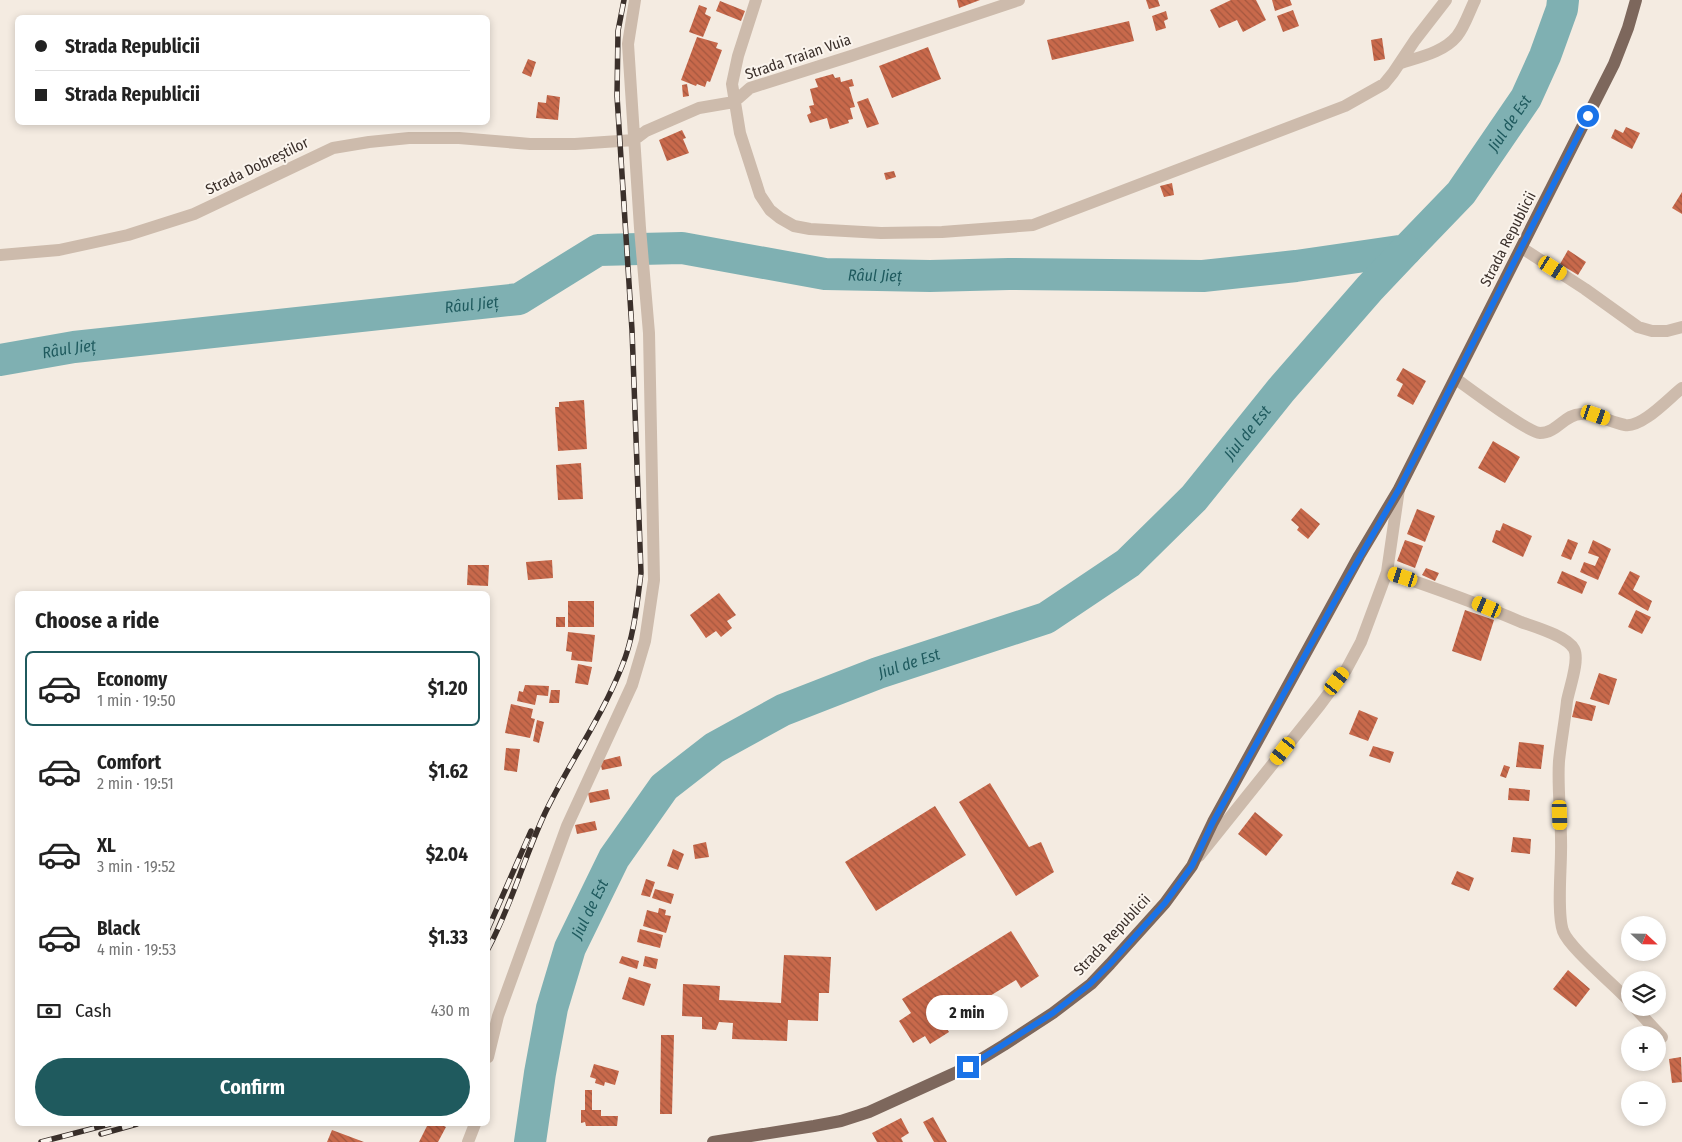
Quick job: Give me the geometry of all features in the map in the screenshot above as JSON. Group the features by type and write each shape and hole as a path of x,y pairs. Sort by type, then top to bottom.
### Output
{"main road":[{"name":"Strada Republicii","path":"713,1142 841,1121 869,1112 968,1067 1053,1013 1090,984 1165,903 1192,866 1218,814 1359,556 1399,489 1614,64 1628,28 1636,0"}],"street":[{"path":"490,1049 498,1016 567,826 632,685 645,641 654,580 649,333 628,44 635,0"},
{"path":"756,0 738,56 732,84 740,133 760,195 770,210 794,226 830,231 942,232 1022,227 1046,221 1345,106 1384,84 1446,0"},
{"name":"Strada Traian Vuia","path":"592,143 634,140 646,131 699,108 734,102 750,88 1019,0"},
{"path":"1400,63 1435,52 1450,42 1461,29 1474,0"},
{"name":"Strada Dobreștilor","path":"0,256 59,250 128,235 194,214 333,148 410,138 459,138 530,144 592,143"},
{"path":"1522,248 1585,289 1638,327 1652,331 1666,331 1682,327"},
{"path":"1456,379 1528,429 1540,433 1554,429 1572,415 1596,415 1630,425 1645,419 1682,388"},
{"name":"Strada Republicii","path":"1192,866 1346,670 1361,642 1387,572 1399,489"},
{"path":"1387,572 1470,600 1548,632 1568,642 1575,651 1575,664 1568,694 1559,762 1562,930 1580,952 1621,993"},
{"path":"1642,1016 1652,1026"},
{"path":"468,1142 474,1126"}],"building":[{"path":"957,0 980,0 959,8"},
{"path":"1146,0 1158,0 1160,6 1149,9"},
{"path":"1231,0 1256,0 1266,20 1243,32 1237,20 1219,28 1210,10"},
{"path":"1272,0 1290,0 1292,5 1275,11"},
{"path":"720,1 745,11 741,21 716,11"},
{"path":"699,5 707,8 705,14 711,17 703,37 689,32"},
{"path":"1293,10 1299,26 1283,32 1277,16"},
{"path":"1166,11 1168,19 1164,21 1166,28 1156,31 1152,16"},
{"path":"1129,21 1134,41 1052,60 1047,40"},
{"path":"697,37 718,43 716,48 722,50 710,82 707,81 705,87 697,84 696,86 681,80"},
{"path":"1382,38 1385,59 1374,61 1371,40"},
{"path":"928,47 941,79 892,98 879,66"},
{"path":"528,59 536,62 531,77 522,73"},
{"path":"833,74 835,78 840,77 841,82 852,79 854,86 849,87 855,107 850,108 853,119 848,120 849,123 830,129 827,118 810,123 807,115 811,113 809,106 814,105 810,89 818,87 815,79"},
{"path":"687,84 689,96 683,97 682,85"},
{"path":"547,95 560,97 558,120 536,118 538,102 546,103"},
{"path":"868,98 879,124 867,128 857,102"},
{"path":"1626,127 1640,133 1632,149 1611,138 1615,129 1623,133"},
{"path":"682,130 686,138 683,139 689,153 667,161 659,140"},
{"path":"894,171 896,177 886,180 884,173"},
{"path":"1172,183 1174,195 1164,197 1160,186"},
{"path":"1682,192 1682,214 1672,208"},
{"path":"1568,250 1586,262 1578,275 1560,264"},
{"path":"1403,368 1426,381 1413,405 1397,396 1403,384 1396,380"},
{"path":"584,400 587,449 558,451 555,407 559,407 559,402"},
{"path":"1493,441 1520,457 1505,483 1478,468"},
{"path":"581,463 583,499 558,500 556,465"},
{"path":"1301,508 1320,524 1308,539 1297,530 1299,527 1291,520"},
{"path":"1417,509 1435,516 1425,542 1407,534"},
{"path":"1503,523 1532,536 1523,557 1492,542 1496,530 1500,531"},
{"path":"1568,539 1578,543 1571,560 1561,556"},
{"path":"1405,540 1423,546 1415,568 1397,561"},
{"path":"1593,540 1611,549 1598,580 1580,572 1584,562 1595,566 1599,557 1588,553"},
{"path":"552,560 553,578 528,580 526,562"},
{"path":"468,565 489,565 488,586 467,585"},
{"path":"1426,568 1439,573 1435,581 1422,575"},
{"path":"1562,571 1587,582 1582,594 1557,583"},
{"path":"1630,571 1640,576 1633,590 1652,601 1648,611 1618,594"},
{"path":"719,593 736,615 727,621 732,628 721,637 716,631 706,638 690,615"},
{"path":"568,601 594,601 594,627 568,627"},
{"path":"1465,610 1494,620 1481,661 1452,651"},
{"path":"1636,610 1651,617 1642,634 1628,627"},
{"path":"556,617 565,617 565,627 556,627"},
{"path":"568,632 595,635 592,662 571,660 572,652 566,651"},
{"path":"578,664 592,667 588,685 575,683"},
{"path":"1599,673 1617,679 1609,705 1590,699"},
{"path":"525,685 549,686 548,696 537,695 535,705 517,701 519,691 523,692"},
{"path":"551,690 560,690 559,703 549,703"},
{"path":"1576,701 1596,706 1592,721 1572,717"},
{"path":"511,704 533,709 531,718 535,719 530,738 505,733"},
{"path":"1359,710 1378,718 1368,741 1349,734"},
{"path":"537,720 544,722 539,743 533,741"},
{"path":"1519,742 1544,745 1541,769 1516,767"},
{"path":"1373,746 1394,752 1390,763 1369,756"},
{"path":"506,748 520,749 517,772 504,770"},
{"path":"620,756 622,766 602,770 600,761"},
{"path":"1504,765 1510,767 1506,778 1500,776"},
{"path":"990,783 1029,847 1041,842 1054,872 1016,896 959,802"},
{"path":"1509,788 1530,790 1529,801 1508,800"},
{"path":"608,789 610,799 590,803 588,793"},
{"path":"935,806 966,855 876,911 845,862"},
{"path":"1255,812 1283,835 1266,856 1238,834"},
{"path":"595,821 597,830 577,834 575,825"},
{"path":"1513,837 1531,839 1530,854 1511,852"},
{"path":"706,842 709,857 695,859 693,845"},
{"path":"673,849 684,854 678,870 667,866"},
{"path":"1457,871 1474,878 1469,891 1451,884"},
{"path":"646,879 655,882 650,897 641,895"},
{"path":"655,889 674,894 671,904 652,898"},
{"path":"659,908 666,910 665,915 671,916 666,933 643,926 647,910 658,913"},
{"path":"640,929 663,935 660,948 637,942"},
{"path":"1011,931 1039,976 1021,988 1016,980 944,1024 949,1032 930,1044 925,1036 913,1043 899,1021 911,1013 902,999"},
{"path":"784,955 831,957 829,993 819,993 818,1021 788,1020 787,1041 732,1039 733,1023 719,1022 716,1030 702,1029 702,1017 682,1016 683,984 720,986 719,1000 781,1003"},
{"path":"622,956 639,961 637,969 619,963"},
{"path":"645,956 658,959 656,969 643,966"},
{"path":"1568,970 1590,989 1576,1007 1553,989"},
{"path":"629,977 651,984 644,1006 622,999"},
{"path":"661,1035 674,1035 672,1114 660,1114"},
{"path":"1681,1057 1682,1082 1672,1083 1669,1059"},
{"path":"594,1064 619,1071 615,1085 605,1082 604,1086 595,1083 596,1079 590,1077"},
{"path":"585,1090 592,1090 592,1110 601,1110 601,1116 618,1116 617,1126 586,1126 585,1122 581,1123 581,1110 585,1110"},
{"path":"933,1117 947,1142 934,1142 923,1122"},
{"path":"901,1118 909,1133 901,1138 903,1142 877,1142 872,1133"},
{"path":"427,1126 446,1127 438,1142 419,1142"},
{"path":"332,1130 364,1142 327,1142"}],"waterway":[{"name":"Râul Jieț","path":"0,360 74,347 519,299 598,250 682,248 825,274 930,276 1009,274 1203,276 1296,266 1406,250 1461,193 1526,98 1545,56 1562,9 1563,0"},
{"name":"Jiul de Est","path":"530,1142 552,1008 570,948 614,858 664,787 714,748 783,710 878,673 1046,618 1128,563 1194,498 1281,390 1370,288 1406,250"}],"railway":[{"path":"490,945 504,916 545,813 595,722 622,666 632,632 641,573 632,330 617,96 618,31 624,0"},
{"path":"490,924 531,831"},
{"path":"41,1142 102,1126"},
{"path":"101,1134 130,1126"}],"route":[{"path":"968,1067 1053,1013 1090,984 1165,903 1192,866 1213,822 1359,556 1399,489 1588,116"}]}
